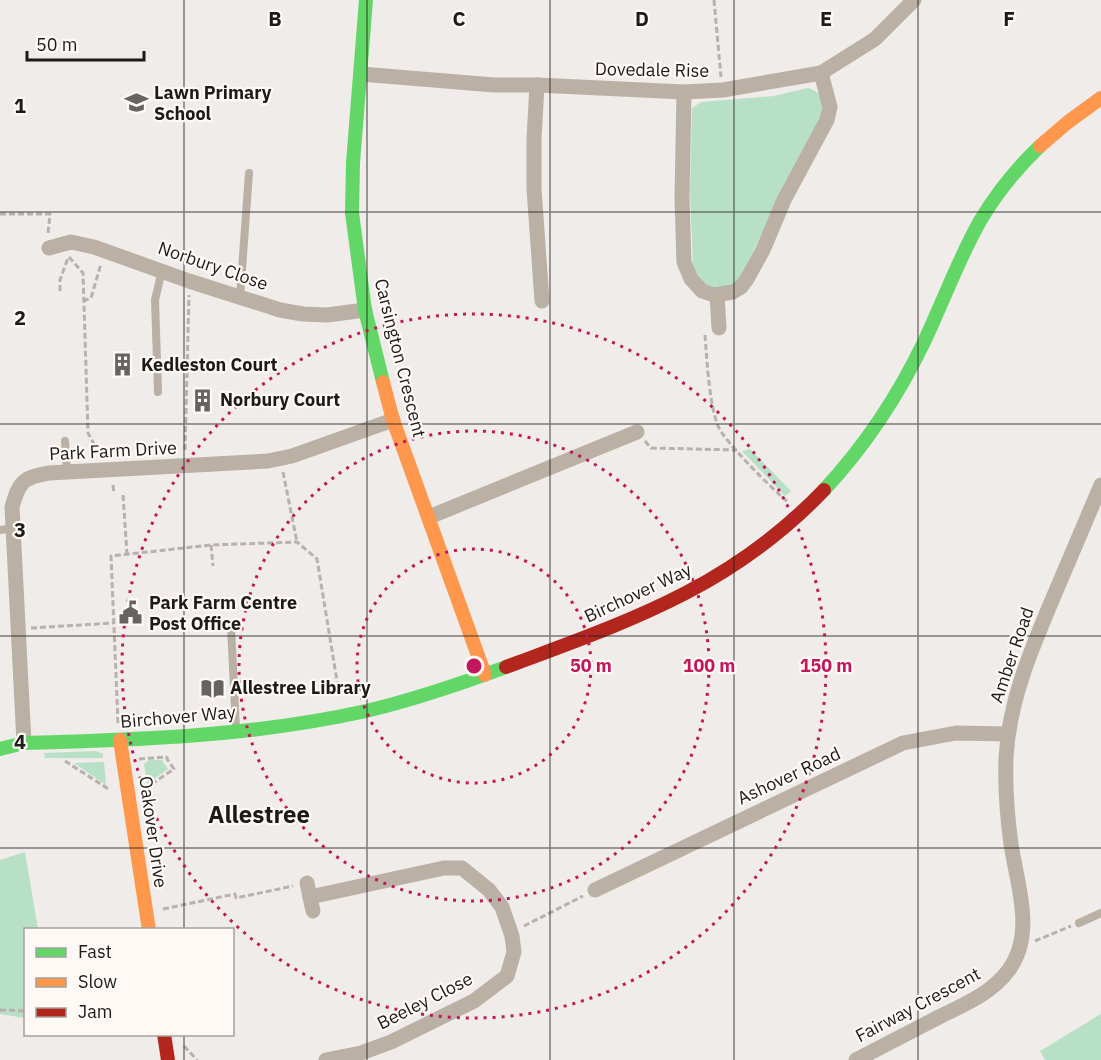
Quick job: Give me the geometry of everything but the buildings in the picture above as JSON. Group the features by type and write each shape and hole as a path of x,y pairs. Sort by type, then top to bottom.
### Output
{"street":[{"name":"Carsington Crescent","path":"366,0 353,164 352,213 365,310 393,420 485,675"},
{"name":"Dovedale Rise","path":"361,74 494,85 684,92 723,90 821,73 875,39 914,0"},
{"path":"684,92 682,199 684,262 691,279 702,291 717,295 733,292 747,279 763,250 784,200 827,120 830,107 821,73"},
{"path":"537,85 534,189 542,301"},
{"name":"Birchover Way","path":"0,749 24,743 123,740 236,731 342,716 402,701 485,675 570,644 670,602 759,549 801,513 842,469 867,438 915,360 973,234 986,212 1041,145 1101,98"},
{"name":"Norbury Close","path":"60,250 71,242 105,250 189,281 280,310 327,315 365,310"},
{"path":"712,330 717,295"},
{"name":"Park Farm Drive","path":"24,743 17,628 6,529 17,490 24,480 32,475 67,472 184,467 280,459 393,420"},
{"path":"429,517 637,432"},
{"name":"Amber Road","path":"1012,847 1006,784 1008,734 1021,680 1032,646 1101,485"},
{"name":"Ashover Road","path":"595,890 903,743 956,733 1008,734"},
{"name":"Oakover Drive","path":"123,740 148,928"},
{"name":"Fairway Crescent","path":"856,1060 975,999 995,986 1008,971 1020,947 1023,928 1022,906 1012,847"},
{"name":"Beeley Close","path":"310,897 379,880 444,868 462,868 489,890 501,907 514,952 507,976 474,1000 391,1042 361,1053 326,1060"},
{"path":"164,1036 168,1060"}],"lane":[{"path":"240,297 249,173"},
{"path":"158,392 154,300 162,270"},
{"path":"65,441 67,472"},
{"path":"231,627 236,731"},
{"path":"1079,923 1101,913"}],"path":[{"path":"714,0 723,90"},
{"path":"0,214 50,214 47,231 60,250 83,273 88,433 94,444 95,471"},
{"path":"60,250 60,291"},
{"path":"83,301 91,298 105,250"},
{"path":"184,467 189,281"},
{"path":"712,330 709,376 719,428 780,496 801,513"},
{"path":"637,432 651,448 737,450"},
{"path":"280,459 297,542 317,559 342,716"},
{"path":"123,495 127,554"},
{"path":"123,740 118,728 111,556 211,545 297,542"},
{"path":"211,545 213,566"},
{"path":"17,628 113,623"},
{"path":"146,913 235,894 236,898 294,886 310,897"},
{"path":"510,933 595,890"},
{"path":"1020,947 1079,923"},
{"path":"0,1010 24,1011"}],"green space":[{"path":"807,88 812,89 821,97 822,114 738,282 723,287 711,287 702,281 693,267 690,191 692,108 701,102 774,96"},
{"path":"750,449 791,491 785,496 742,451"},
{"path":"96,751 103,754 103,758 45,758 44,753"},
{"path":"149,760 162,760 168,769 147,784 144,764"},
{"path":"104,762 106,785 74,763"},
{"path":"25,852 38,928 24,928 24,1018 0,1014 0,860"},
{"path":"1101,1014 1101,1060 1045,1060 1040,1051"}],"traffic: fast":[{"path":"366,0 353,163 352,213 365,310 383,382"},
{"path":"824,490 867,438 903,382 986,211 1007,182 1040,146"},
{"path":"0,749 24,743 196,735 281,726 366,711 401,702 506,667"}],"traffic: slow":[{"path":"1040,146 1101,98"},
{"path":"383,382 393,420 485,675"},
{"path":"120,740 149,928"}],"traffic: jam":[{"path":"506,667 636,617 715,577 752,553 788,524 824,490"},
{"path":"164,1036 168,1060"}],"place":[{"name":"Lawn Primary School","path":"136,103"},
{"name":"Kedleston Court","path":"123,365"},
{"name":"Norbury Court","path":"202,400"},
{"name":"Park Farm Centre Post Office","path":"131,613"},
{"name":"Allestree Library","path":"212,688"}],"district":[{"name":"Allestree","path":"259,815"}]}
